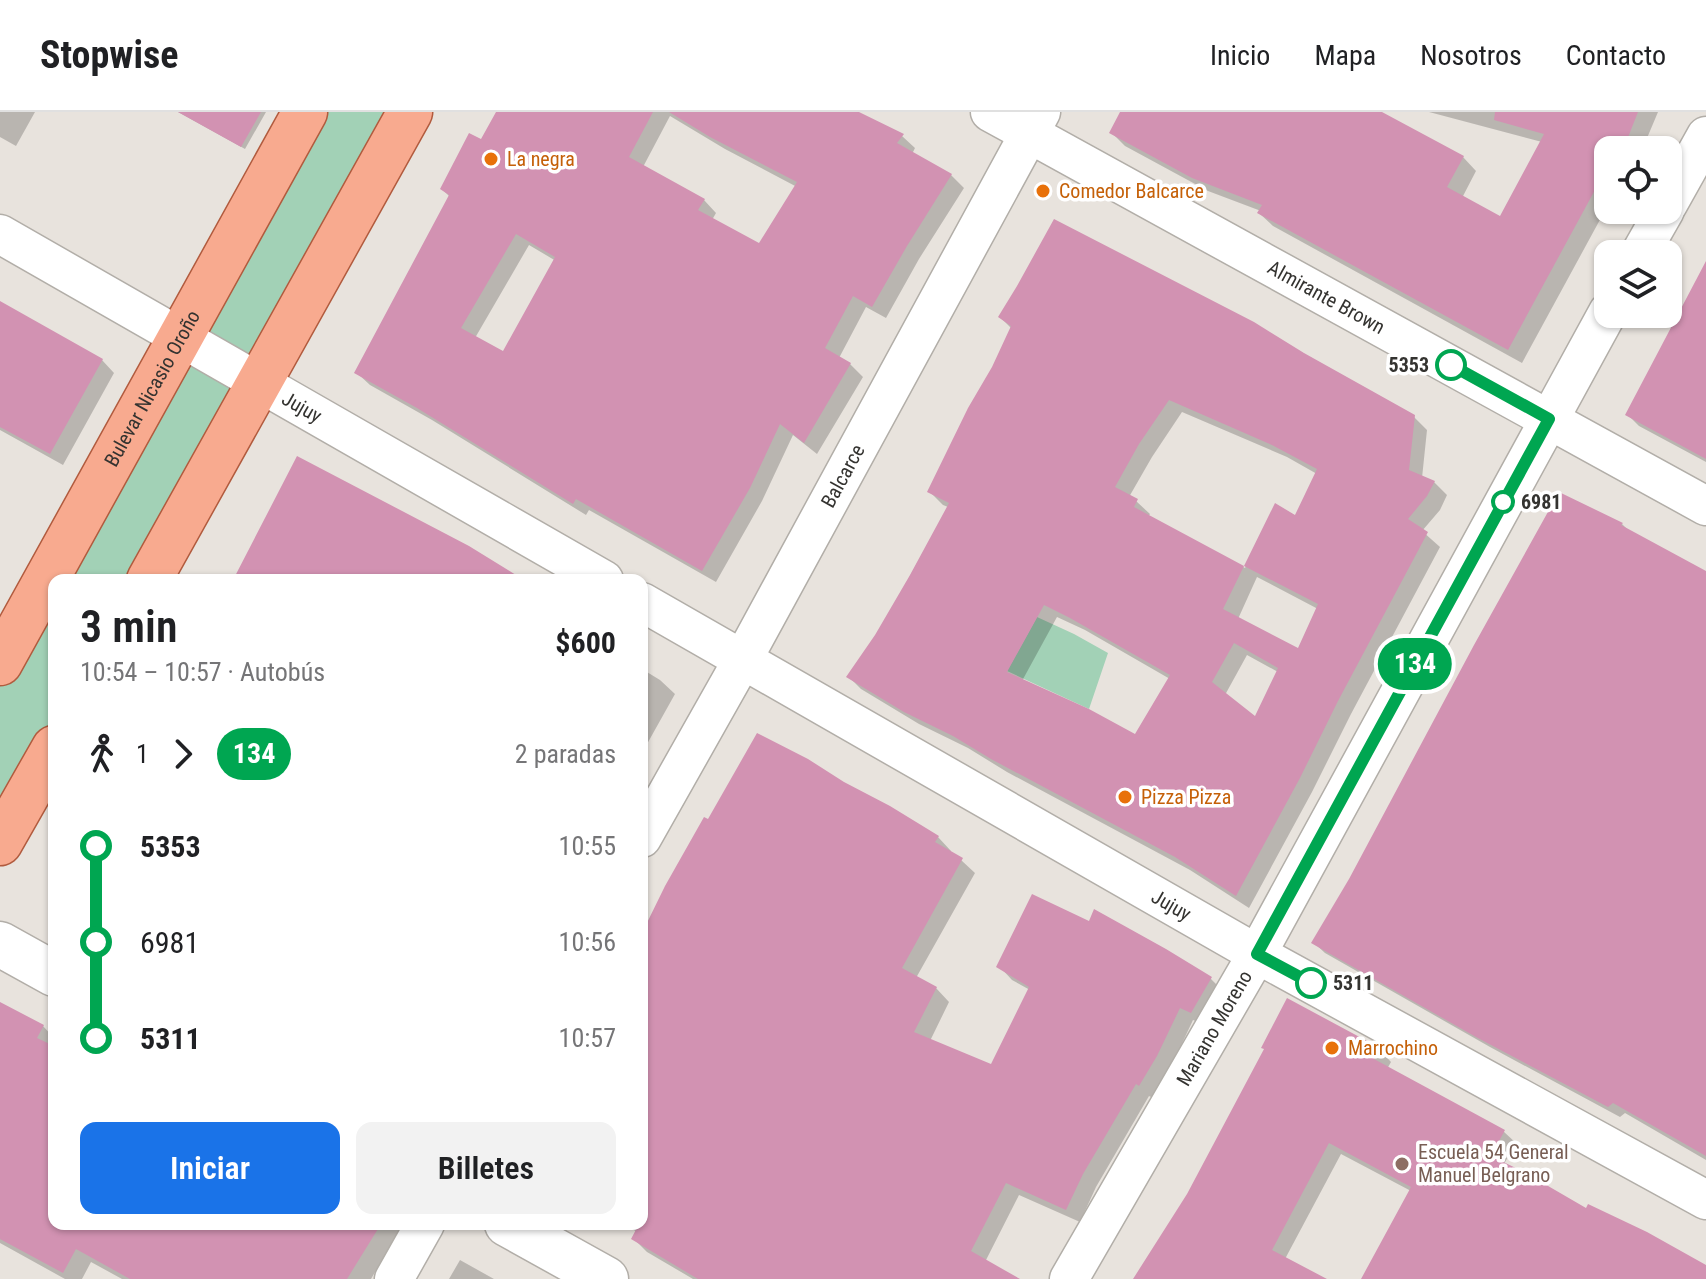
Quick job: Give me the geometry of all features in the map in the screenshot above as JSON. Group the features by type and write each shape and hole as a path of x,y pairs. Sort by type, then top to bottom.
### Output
{"main road":[{"name":"Bulevar Nicasio Oroño","path":"49,574 305,112"},
{"path":"152,574 410,112"},
{"name":"Bulevar Nicasio Oroño","path":"0,663 48,576"},
{"path":"0,843 48,759"},
{"path":"0,944 48,971"},
{"path":"518,1230 606,1279"}],"street":[{"name":"Almirante Brown","path":"990,112 1035,123 1706,506"},
{"name":"Balcarce","path":"648,827 1035,123"},
{"path":"1682,179 1706,136"},
{"name":"Jujuy","path":"0,234 594,574"},
{"name":"Mariano Moreno","path":"1069,1279 1257,954 1599,328"},
{"name":"Jujuy","path":"648,605 1257,954 1706,1200"},
{"path":"394,1279 422,1230"}],"green space":[{"path":"305,112 410,112 152,574 49,574"},
{"path":"48,576 48,759 0,843 0,663"},
{"path":"1037,617 1108,653 1089,709 1007,671"}],"building":[{"path":"178,112 261,112 241,147"},
{"path":"496,112 653,112 629,157 705,199 698,210 759,243 797,182 669,112 859,112 904,134 897,143 952,174 872,307 853,296 825,348 851,363 804,443 780,424 750,488 702,571 576,499 573,504 354,373 449,195 440,189 469,133 481,139","holes":["516,234 555,257 503,351 461,328"]},
{"path":"1120,112 1382,112 1464,156 1447,187 1500,216 1544,134 1494,120 1495,112 1638,112 1629,136 1594,136 1594,192 1508,350 1257,213 1262,205 1192,178 1109,133"},
{"path":"1054,219 1254,322 1415,415 1409,470 1435,481 1408,519 1428,532 1236,896 1175,857 904,712 846,677 875,635 949,503 927,492 1011,326 998,317","holes":["1169,400 1272,445 1317,469 1295,515 1275,503 1244,566 1134,507 1138,499 1115,487","1244,566 1318,604 1298,648 1223,609","1044,605 1170,675 1135,734 1089,709 1007,672","1234,643 1278,668 1255,716 1212,682"]},
{"path":"1706,261 1706,459 1625,415 1671,328 1682,328 1682,307"},
{"path":"0,301 103,359 50,454 0,427"},
{"path":"297,456 469,546 514,574 236,574"},
{"path":"1559,492 1623,523 1621,525 1706,571 1706,1156 1613,1103 1608,1107 1476,1037 1311,943 1349,879"},
{"path":"757,733 808,759 939,836 935,842 963,858 902,968 937,987 914,1032 991,1064 1029,987 996,967 1032,894 1089,921 1094,909 1212,977 1191,1013 1180,1008 1157,1056 1139,1086 1136,1084 1083,1174 1066,1210 1006,1183 971,1251 1020,1279 698,1279 631,1239 636,1230 648,1230 648,921 704,817 708,819"},
{"path":"1287,998 1380,1048 1374,1059 1505,1130 1491,1156 1586,1208 1588,1204 1647,1232 1706,1265 1706,1279 1361,1279 1411,1187 1329,1143 1272,1250 1327,1279 1133,1279 1187,1194 1264,1049 1261,1048"},
{"path":"0,1002 44,1025 37,1038 48,1043 48,1230 377,1230 347,1279 130,1279 76,1249 63,1273 0,1239"}],"bus line":[{"name":"134","path":"1311,983 1257,954 1549,419 1451,365"}],"place":[{"name":"La negra","path":"491,159"},
{"name":"Comedor Balcarce","path":"1043,191"},
{"name":"5353","path":"1451,365"},
{"name":"6981","path":"1503,502"},
{"name":"Pizza Pizza","path":"1125,797"},
{"name":"5311","path":"1311,983"},
{"name":"Marrochino","path":"1332,1048"},
{"name":"Escuela 54 General Manuel Belgrano","path":"1402,1164"}]}
